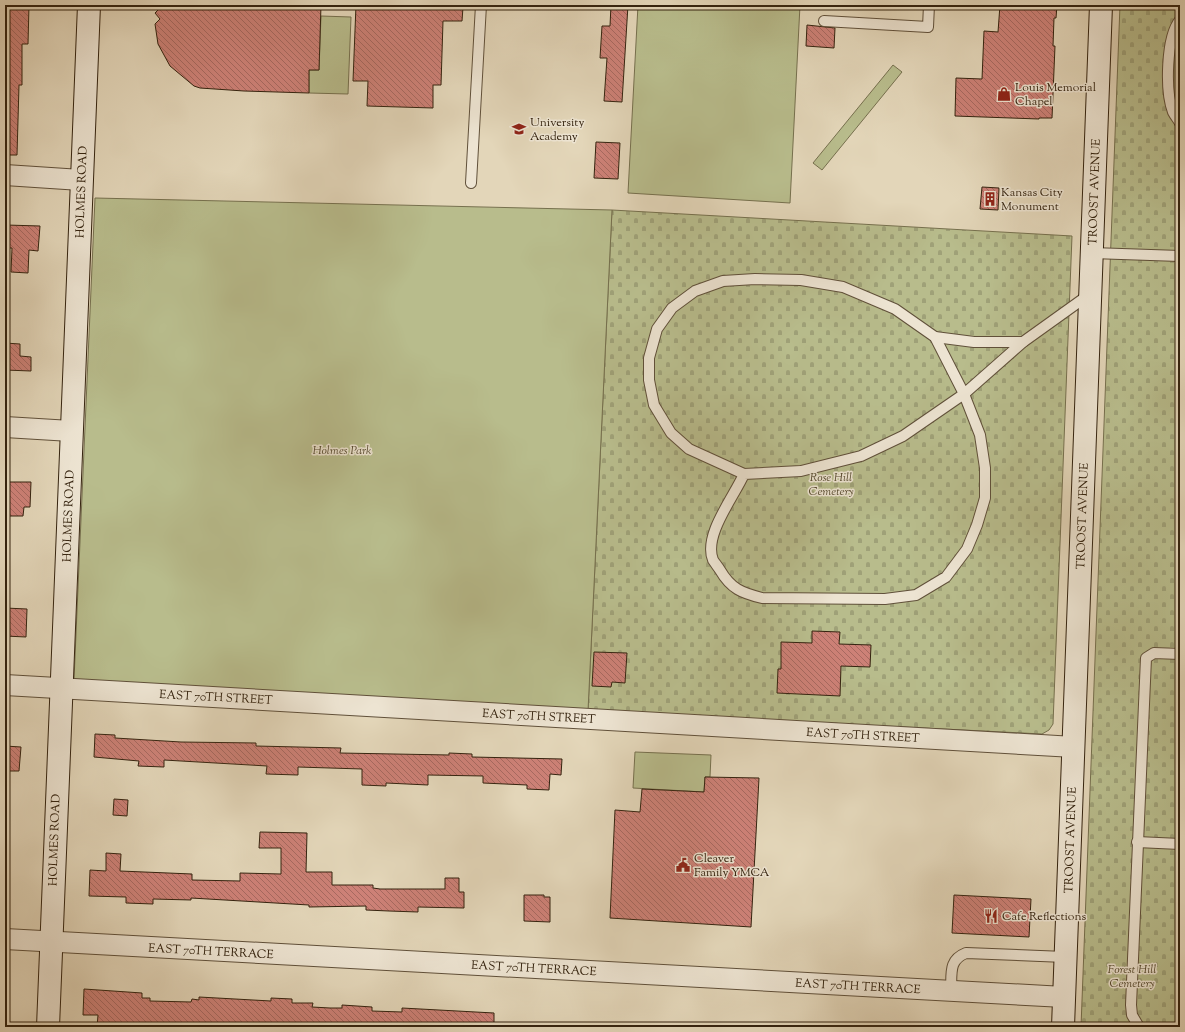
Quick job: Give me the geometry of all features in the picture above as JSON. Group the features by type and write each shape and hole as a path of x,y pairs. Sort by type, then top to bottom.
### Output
{"main road":[{"name":"HOLMES ROAD","path":"48,1027 60,688 89,5"},
{"name":"TROOST AVENUE","path":"1062,1027 1074,747 1101,5"}],"street":[{"path":"5,175 81,180"},
{"path":"5,427 71,431"},
{"name":"EAST 70TH STREET","path":"5,685 1074,747"},
{"name":"EAST 70TH TERRACE","path":"5,939 1064,997"}],"lane":[{"path":"471,183 481,5"},
{"path":"824,21 928,27 929,5"},
{"path":"1180,20 1171,41 1168,62 1173,112 1180,122"},
{"path":"1092,253 1180,256"},
{"path":"1023,342 974,342 936,337 895,309 843,287 800,280 755,279 723,281 695,291 672,308 657,329 649,358 649,380 654,405 671,433 689,449 744,474 801,471 861,456 903,436 964,394 1023,342 1090,294"},
{"path":"744,474 736,492 719,520 711,544 713,559 726,581 743,593 762,598 885,599 916,595 946,576 967,549 977,525 985,498 985,468 980,435 964,394 936,337"},
{"path":"1139,1027 1132,1015 1131,1005 1146,658 1154,653 1180,654"},
{"path":"1137,842 1180,844"},
{"path":"951,991 953,961 957,956 966,953 1065,957"}],"green space":[{"path":"638,5 800,5 790,203 628,193"},
{"name":"Forest Hill Cemetery","path":"1120,5 1180,5 1180,1027 1081,1027"},
{"path":"321,16 351,17 348,94 309,93 309,70 319,70"},
{"path":"893,65 902,72 822,170 813,163"},
{"name":"Holmes Park","path":"95,198 612,210 588,711 74,680"},
{"name":"Rose Hill Cemetery","path":"612,210 1072,236 1053,724 1049,730 1042,734 588,711"},
{"path":"635,752 711,755 710,777 705,777 704,792 633,788"}],"building":[{"path":"5,5 29,5 28,44 22,44 22,85 19,85 17,155 5,155"},
{"path":"163,5 321,5 319,70 309,70 309,93 244,91 200,88 194,86 170,66 158,44 155,24 160,19 155,13"},
{"path":"356,5 461,5 463,7 462,21 443,21 441,85 433,85 433,108 367,106 368,81 353,81"},
{"path":"611,5 628,5 622,102 604,101 607,58 600,58 602,26 610,26"},
{"name":"Louis Memorial Chapel","path":"1000,5 1057,5 1056,18 1054,18 1053,46 1055,46 1052,118 1039,119 955,116 956,78 982,79 984,31 998,32"},
{"path":"807,25 835,28 834,48 806,46"},
{"path":"596,142 620,143 618,179 594,178"},
{"name":"Kansas City Monument","path":"982,187 999,188 998,210 980,209"},
{"path":"6,225 40,226 38,251 29,250 28,273 11,272 12,248 5,248"},
{"path":"5,343 20,344 20,356 31,357 31,371 5,370"},
{"path":"5,482 31,482 30,507 24,507 23,516 8,516 8,506 5,506"},
{"path":"5,608 27,609 26,637 5,636"},
{"path":"812,631 840,632 839,644 871,645 870,667 841,666 840,696 777,693 778,669 781,669 781,642 812,643"},
{"path":"594,652 627,653 625,683 612,682 611,687 592,686"},
{"path":"95,734 115,735 115,738 181,742 256,743 256,746 341,748 340,753 449,755 449,753 472,754 472,757 562,759 561,775 550,774 549,790 527,789 527,785 483,783 483,776 428,775 428,785 386,783 386,786 362,785 362,769 298,767 298,775 266,774 267,766 164,760 164,767 138,766 139,761 94,757"},
{"path":"5,746 21,747 19,771 5,771"},
{"name":"Cleaver Family YMCA","path":"705,777 759,778 751,927 610,918 615,810 640,812 642,789 704,792"},
{"path":"114,799 128,800 127,816 113,815"},
{"path":"260,832 307,833 306,872 332,872 332,885 373,885 373,888 380,889 445,889 445,878 459,878 459,892 464,892 464,908 418,907 418,912 389,911 366,910 366,906 309,907 309,905 191,898 191,900 153,899 153,904 126,903 126,897 89,896 90,870 106,871 106,853 121,854 120,871 192,874 192,880 240,881 240,873 281,874 281,848 259,848"},
{"path":"524,895 544,895 544,897 550,897 550,922 524,921"},
{"name":"Cafe Reflections","path":"954,895 1031,899 1029,937 952,933"},
{"path":"84,989 142,993 142,998 150,998 150,1001 191,1002 192,999 199,1000 199,997 271,1001 271,998 292,999 292,1003 313,1003 312,1007 342,1008 342,1005 372,1007 372,1011 402,1012 402,1008 494,1013 494,1027 155,1027 117,1025 117,1027 97,1027 98,1015 83,1015"}],"place":[{"name":"Louis Memorial Chapel","path":"1004,94"},
{"name":"University Academy","path":"519,129"},
{"name":"Kansas City Monument","path":"990,199"},
{"name":"Cleaver Family YMCA","path":"683,865"},
{"name":"Cafe Reflections","path":"991,916"}]}
